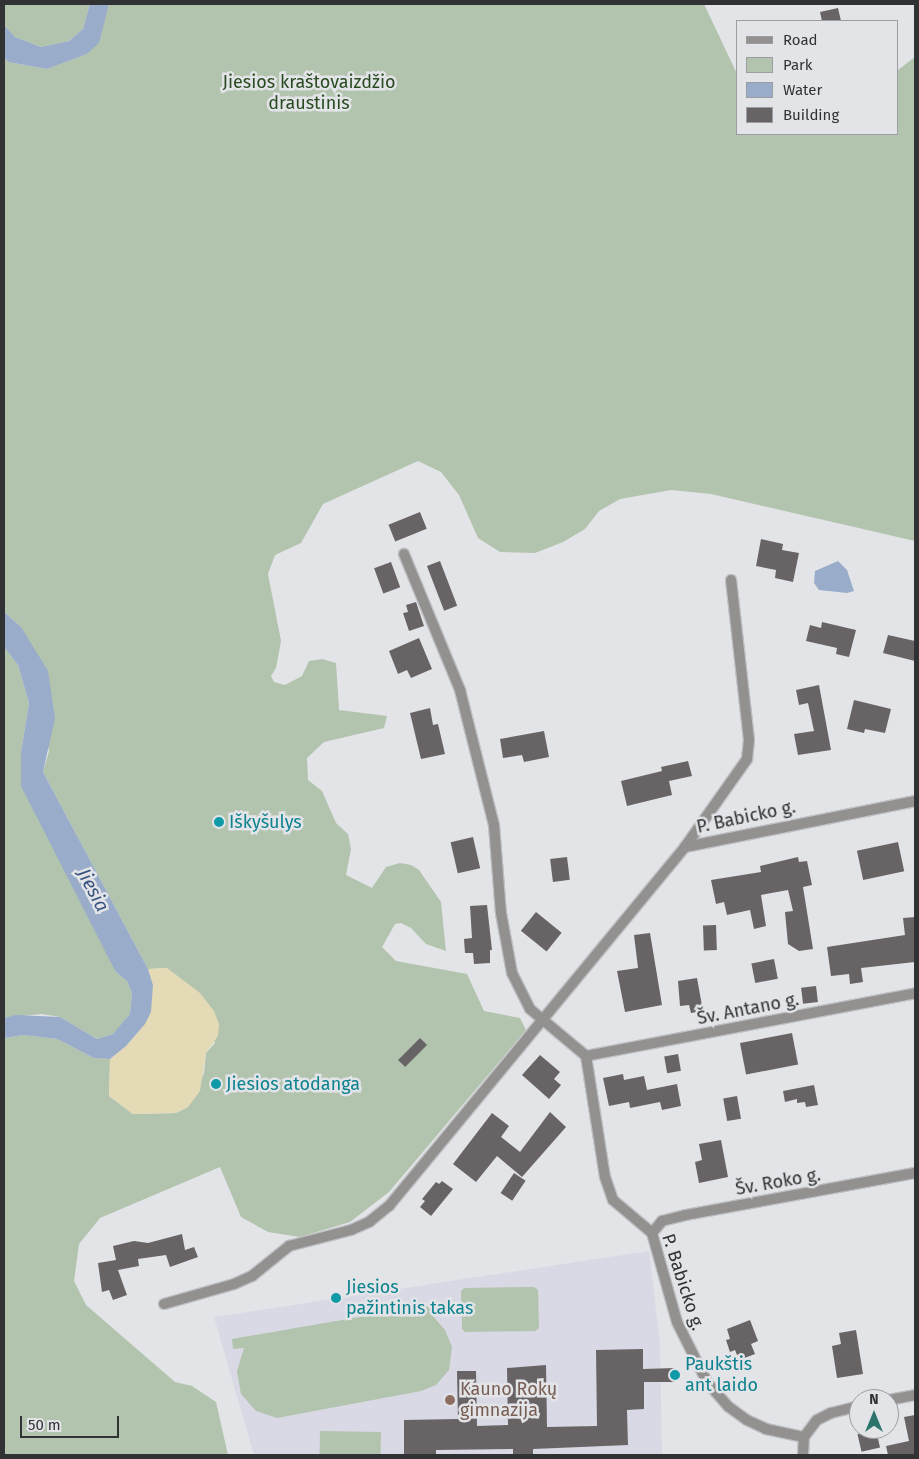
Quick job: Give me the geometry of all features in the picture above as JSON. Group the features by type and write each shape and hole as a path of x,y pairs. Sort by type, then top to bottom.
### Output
{"street":[{"path":"404,554 460,690 494,825 501,913 512,973 530,1009 586,1056"},
{"path":"685,847 746,759 749,740 731,580"},
{"name":"P. Babicko g.","path":"164,1304 234,1284 252,1276 289,1246 368,1222 389,1206 685,847 915,801"},
{"name":"Šv. Antano g.","path":"586,1056 915,993"},
{"name":"P. Babicko g.","path":"586,1056 605,1177 613,1200 652,1233 677,1322 707,1382 729,1407 747,1420 766,1429 804,1437"},
{"name":"Šv. Roko g.","path":"652,1233 662,1221 686,1215 915,1173"},
{"path":"899,1398 915,1395"},
{"path":"803,1455 804,1437 817,1420 831,1413 849,1408"}],"shaded area":[{"name":"Kauno Rokų gimnazija","path":"649,1251 660,1344 662,1455 254,1455 214,1317"}],"green space":[{"path":"4,4 90,4 83,29 69,41 41,47 15,37 4,25"},
{"name":"Jiesios kraštovaizdžio draustinis","path":"99,4 704,4 736,72 736,135 899,135 899,69 915,57 915,541 711,494 671,490 620,499 599,511 585,529 563,542 535,553 500,552 478,538 459,495 441,472 418,461 323,504 301,543 275,555 268,574 281,641 276,668 271,676 274,682 285,685 302,676 309,661 322,659 336,663 339,710 387,716 384,728 324,742 307,758 308,780 322,791 336,823 348,834 351,849 346,875 372,888 386,867 400,863 411,865 419,870 441,902 446,951 426,944 411,928 401,923 395,924 382,947 396,961 467,974 484,1011 520,1018 526,1030 389,1192 350,1222 300,1237 268,1232 241,1217 220,1167 100,1218 79,1244 74,1281 86,1305 175,1382 192,1386 216,1402 228,1455 4,1455 4,1038 23,1035 57,1039 94,1058 110,1059 109,1096 133,1114 176,1113 188,1107 204,1073 206,1053 215,1043 167,968 148,969 43,772 49,751 21,627 4,612 4,57 8,62 47,69 87,54"},
{"path":"4,647 18,665 29,703 21,752 116,972 127,981 132,993 130,1014 122,1025 113,1034 97,1039 60,1017 42,1014 4,1018"},
{"path":"534,1287 538,1290 539,1328 535,1331 465,1332 462,1329 461,1291 464,1288"},
{"path":"452,1301 455,1311 432,1315 445,1330 452,1347 449,1370 436,1385 421,1391 277,1418 256,1411 241,1394 237,1371 244,1348 233,1349 232,1339"},
{"path":"320,1431 381,1432 381,1455 320,1455"}],"sand":[{"path":"167,968 200,993 214,1011 219,1024 218,1036 206,1053 200,1091 188,1107 176,1113 133,1114 109,1096 110,1059 126,1046 145,1024 153,985 148,969"}],"water":[{"path":"90,4 109,4 99,43 87,54 47,69 8,62 4,57 4,25 15,37 41,47 69,41 83,29"},
{"path":"838,561 847,570 854,591 847,593 819,590 814,583 815,571"},
{"name":"Jiesia","path":"4,612 21,627 48,671 55,718 43,772 148,969 153,985 151,1012 145,1024 126,1046 110,1059 94,1058 57,1039 23,1035 4,1038 4,1018 16,1015 60,1017 97,1039 113,1034 130,1014 132,993 127,981 116,972 21,786 21,752 29,703 18,665 4,647"}],"building":[{"path":"838,8 841,20 822,20 820,12"},
{"path":"420,512 427,529 395,541 388,525"},
{"path":"761,539 783,544 782,550 799,553 793,582 775,578 776,570 756,566"},
{"path":"440,561 457,606 444,611 427,566"},
{"path":"391,562 400,587 383,594 374,568"},
{"path":"416,602 424,626 409,631 403,613 408,612 406,605"},
{"path":"822,622 856,630 849,657 836,654 837,648 806,641 810,625 821,628"},
{"path":"888,635 915,641 915,661 883,653"},
{"path":"419,638 432,669 411,678 407,670 398,674 389,651"},
{"path":"819,685 831,750 798,755 794,734 814,731 808,703 799,705 796,690"},
{"path":"854,700 891,709 885,733 865,729 864,733 847,729"},
{"path":"430,708 433,725 438,724 445,754 421,759 410,713"},
{"path":"544,731 549,757 524,762 522,755 503,758 500,739"},
{"path":"688,761 692,776 669,781 672,795 627,806 621,781 662,771 661,767"},
{"path":"473,837 480,868 458,873 451,842"},
{"path":"898,842 904,871 863,880 857,851"},
{"path":"567,857 570,880 553,882 550,859"},
{"path":"798,857 799,862 807,861 812,885 803,887 813,949 799,951 788,944 785,912 793,911 788,890 761,895 766,926 754,929 750,910 727,915 724,902 716,904 711,880 761,872 760,866"},
{"path":"487,905 492,950 490,950 490,963 474,964 473,953 465,953 464,939 472,938 470,906"},
{"path":"536,912 562,933 547,951 521,931"},
{"path":"915,917 915,962 861,968 863,982 850,984 849,974 831,976 827,947 905,935 903,918"},
{"path":"703,925 716,925 717,950 704,950"},
{"path":"650,933 662,1005 625,1012 617,971 638,968 634,935"},
{"path":"774,959 778,979 755,983 751,963"},
{"path":"697,978 703,1011 691,1013 689,1005 680,1006 678,981"},
{"path":"816,986 818,1002 803,1004 801,988"},
{"path":"792,1033 798,1064 746,1075 740,1043"},
{"path":"420,1038 427,1045 405,1067 398,1060"},
{"path":"678,1054 681,1071 667,1073 664,1056"},
{"path":"540,1055 560,1072 554,1079 561,1085 549,1099 522,1075"},
{"path":"623,1074 624,1080 644,1076 647,1090 677,1084 681,1106 662,1110 660,1102 630,1108 629,1102 609,1106 603,1078"},
{"path":"814,1085 818,1105 806,1107 805,1102 797,1103 797,1099 785,1102 783,1091"},
{"path":"737,1096 741,1119 727,1121 723,1098"},
{"path":"550,1112 566,1127 522,1177 497,1156 476,1182 453,1164 492,1113 509,1126 501,1137 520,1152"},
{"path":"721,1140 728,1177 699,1183 695,1162 702,1160 699,1144"},
{"path":"514,1173 526,1181 512,1201 501,1193"},
{"path":"442,1181 453,1189 431,1216 420,1207 425,1201 422,1199 436,1182 439,1184"},
{"path":"182,1234 185,1250 194,1247 198,1257 170,1267 166,1255 138,1259 139,1266 118,1270 127,1295 113,1300 109,1290 102,1292 98,1263 116,1260 113,1246 134,1241 148,1243"},
{"path":"750,1320 758,1341 751,1344 755,1354 739,1360 735,1350 730,1352 726,1340 730,1339 727,1329"},
{"path":"856,1330 863,1374 837,1378 832,1346 841,1344 839,1333"},
{"path":"643,1349 643,1369 675,1368 675,1382 644,1382 644,1409 627,1410 628,1445 533,1449 533,1455 513,1455 513,1449 436,1450 436,1455 404,1455 404,1420 458,1419 457,1371 476,1371 477,1426 508,1425 507,1368 546,1365 547,1427 597,1426 596,1350"},
{"path":"915,1415 915,1455 888,1455 886,1446 909,1441 904,1417"},
{"path":"859,1439 878,1439 880,1448 862,1452"}],"place":[{"name":"Iškyšulys","path":"219,822"},
{"name":"Jiesios atodanga","path":"216,1084"},
{"name":"Jiesios pažintinis takas","path":"336,1298"},
{"name":"Paukštis ant laido","path":"675,1375"},
{"name":"Kauno Rokų gimnazija","path":"450,1400"}]}
